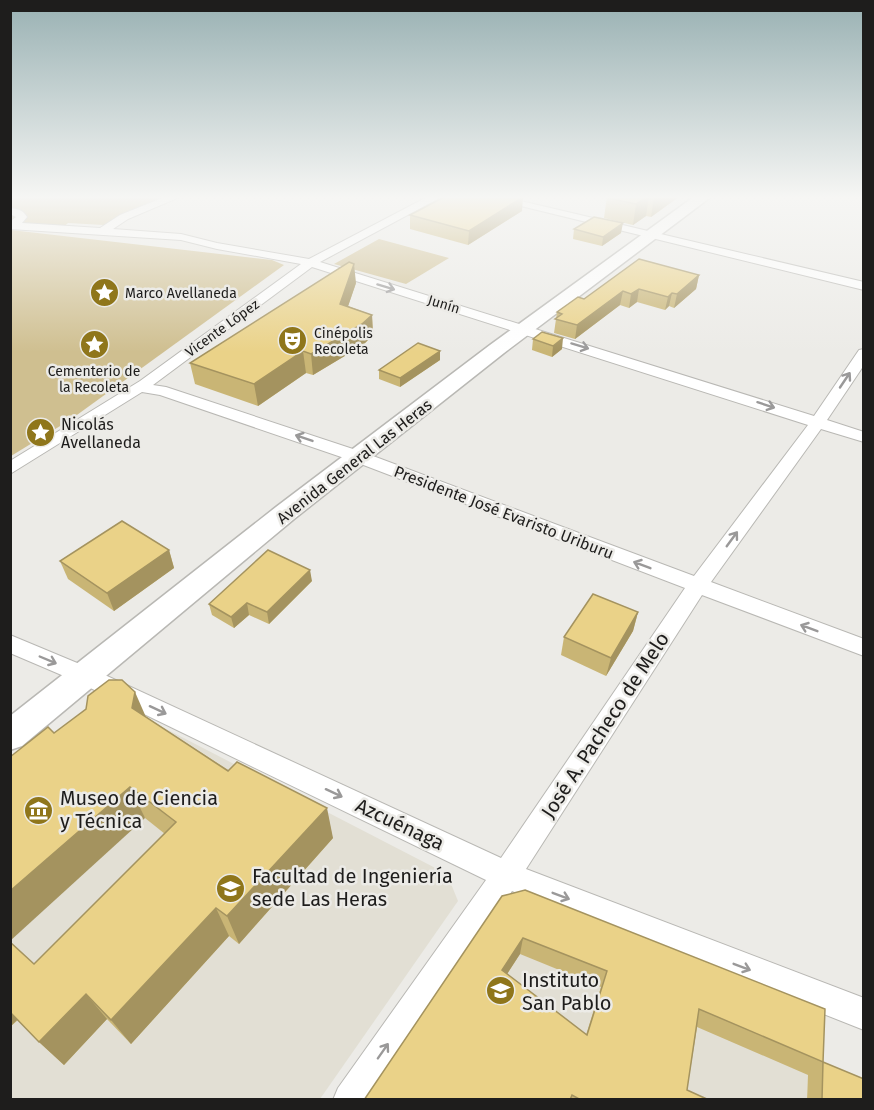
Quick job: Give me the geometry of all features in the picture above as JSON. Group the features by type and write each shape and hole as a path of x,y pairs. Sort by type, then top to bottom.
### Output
{"main road":[{"name":"Avenida General Las Heras","path":"10,736 285,513 524,329 635,248"}],"street":[{"name":"Junín","path":"228,248 298,259 864,437"},
{"name":"Vicente López","path":"10,470 145,384 310,263 339,248"},
{"path":"701,248 864,286"},
{"name":"José A. Pacheco de Melo","path":"350,1100 506,875 697,586 818,422 864,353"},
{"name":"Presidente José Evaristo Uriburu","path":"145,384 147,390 161,390 359,457 864,648"},
{"name":"Azcuénaga","path":"10,643 86,676 506,875 864,1014"}],"shaded area":[{"name":"Cementerio de la Recoleta","path":"11,248 166,248 272,260 284,265 70,420 11,456"},
{"path":"363,248 411,248 449,258 406,284 334,264"},
{"name":"Facultad de Ingeniería sede Las Heras","path":"112,701 447,874 458,901 320,1099 11,1100 11,787"},
{"path":"498,913 811,1023 807,1099 374,1100"}],"building":[{"path":"639,259 699,275 677,294 672,293 668,297 639,289 631,294 623,291 577,325 555,319 562,314 557,312 578,297 584,299"},
{"path":"349,262 354,264 340,304 372,315 362,324 311,354 303,351 254,384 190,363"},
{"path":"542,332 563,338 553,346 533,339"},
{"path":"418,343 440,351 400,378 379,370"},
{"path":"122,521 169,550 107,593 60,561"},
{"path":"268,550 310,570 267,612 247,603 231,617 209,604"},
{"path":"593,594 638,612 611,658 564,637"},
{"path":"109,680 122,680 135,692 132,708 228,771 237,762 327,808 227,916 216,908 111,1020 86,994 39,1042 10,1012 10,942 34,964 176,822 130,787 10,891 10,757 48,727 54,733 86,709 88,696"},
{"path":"525,890 825,1009 823,1062 699,1009 687,1090 709,1100 581,1100 572,1095 570,1100 364,1100 502,896","holes":["523,938 607,971 587,1035 502,970"]},
{"path":"823,1062 864,1079 864,1100 822,1100"}],"place":[{"name":"Marco Avellaneda","path":"104,293"},
{"name":"Cinépolis Recoleta","path":"293,341"},
{"name":"Cementerio de la Recoleta","path":"94,344"},
{"name":"Nicolás Avellaneda","path":"40,433"},
{"name":"Museo de Ciencia y Técnica","path":"39,810"},
{"name":"Facultad de Ingeniería sede Las Heras","path":"231,888"},
{"name":"Instituto San Pablo","path":"501,991"}]}
